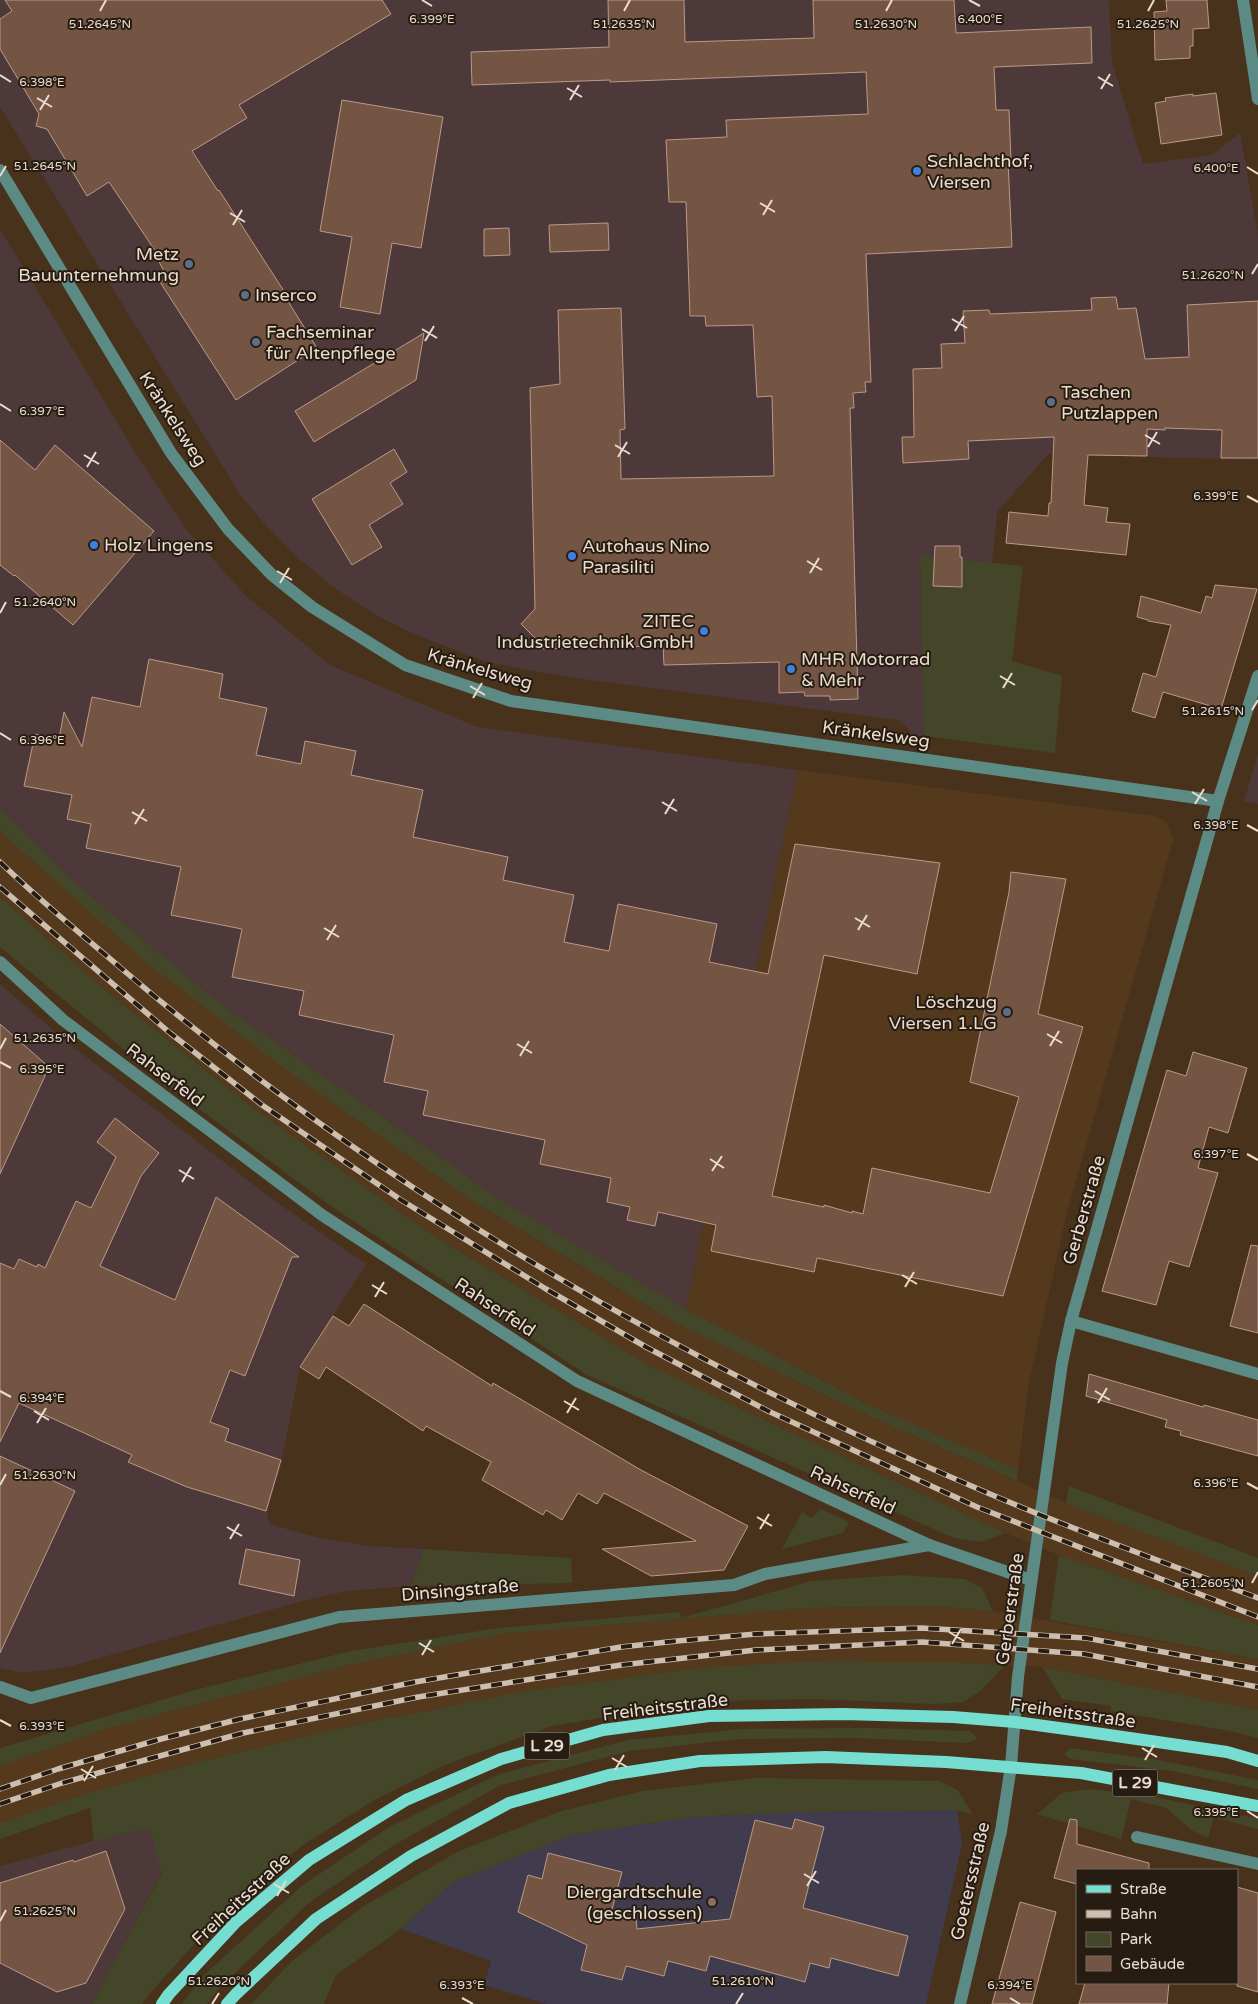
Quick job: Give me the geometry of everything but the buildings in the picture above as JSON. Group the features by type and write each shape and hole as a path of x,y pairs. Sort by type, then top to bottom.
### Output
{"main road":[{"name":"Freiheitsstraße","path":"162,2004 169,1994 236,1922 309,1860 406,1800 501,1759 603,1730 709,1716 843,1714 953,1717 1016,1722 1227,1752 1258,1761"},
{"name":"L 29","path":"227,2004 316,1919 411,1856 509,1803 609,1775 700,1761 826,1758 1011,1766 1081,1773 1258,1806"}],"street":[{"path":"1243,0 1258,99"},
{"name":"Kränkelsweg","path":"0,170 171,453 228,529 272,575 312,607 404,665 511,701 1218,801"},
{"name":"Gerberstraße","path":"1011,1766 1016,1722 1018,1677 1031,1580 1062,1363 1071,1321 1218,801 1258,676"},
{"name":"Rahserfeld","path":"0,962 63,1020 322,1215 577,1381 930,1545 1031,1580"},
{"path":"1071,1321 1258,1374"},
{"name":"Dinsingstraße","path":"0,1687 31,1698 339,1617 734,1585 765,1574 930,1545"},
{"name":"Goetersstraße","path":"960,2004 1001,1831 1011,1766"},
{"path":"1137,1837 1258,1864"}],"shaded area":[{"path":"0,0 1109,0 1112,62 1143,164 1212,155 1240,133 1258,234 1258,460 1048,454 997,512 992,563 963,560 963,557 920,556 924,736 910,735 910,730 899,720 568,677 487,662 411,633 376,615 339,591 299,559 261,520 240,494 0,107"},
{"path":"0,229 138,457 186,529 246,596 330,665 477,727 798,770 686,1309 506,1203 222,1005 74,882 0,808"},
{"path":"1258,753 1258,804 1244,801"},
{"path":"798,770 1154,816 1167,822 1173,840 1067,1212 1029,1382 1018,1470 867,1404 686,1309"},
{"path":"0,831 286,1069 474,1202 676,1323 854,1409 1066,1503 1258,1576 1258,1625 1059,1555 1005,1533 648,1365 434,1236 250,1106 111,995 0,897"},
{"path":"0,984 68,1043 279,1204 366,1264 300,1367 279,1473 267,1512 269,1524 316,1537 368,1546 423,1549 411,1586 347,1591 302,1601 68,1667 23,1673 0,1668"},
{"path":"929,1606 993,1611 1258,1659 1258,1710 1042,1667 952,1662 868,1662 857,1660 390,1717 210,1759 88,1793 0,1823 0,1766 112,1727 340,1667 499,1634 807,1608"},
{"path":"957,1810 962,1844 926,2004 546,2004 484,1985 491,1961 401,1929 453,1882 572,1835 692,1817 796,1812"},
{"path":"149,1826 162,1872 92,2004 0,2004 0,1866"}],"green space":[{"path":"920,556 963,557 963,560 1023,566 1012,661 1062,676 1055,753 924,736"},
{"path":"0,808 74,882 222,1005 506,1203 686,1309 867,1404 1018,1470 1017,1481 854,1409 676,1323 474,1202 285,1069 147,963 0,831"},
{"path":"0,897 111,995 250,1106 434,1236 648,1365 1005,1533 981,1542 954,1538 587,1375 332,1207 167,1085 0,947"},
{"path":"1069,1486 1258,1558 1258,1576 1066,1503"},
{"path":"821,1509 849,1522 843,1533 782,1549 802,1512 812,1518"},
{"path":"423,1549 571,1558 572,1583 411,1586"},
{"path":"1059,1555 1258,1625 1258,1659 1050,1620"},
{"path":"902,1575 965,1579 982,1588 993,1611 929,1606 807,1608 499,1634 340,1667 112,1727 0,1766 0,1748 195,1690 351,1651 499,1628 680,1612 681,1618 811,1581"},
{"path":"857,1660 868,1662 952,1662 1005,1665 980,1691 964,1702 935,1704 811,1699 720,1701 665,1707 552,1726 443,1766 371,1802 303,1845 230,1905 142,2004 92,2004 162,1873 149,1827 94,1841 90,1808 0,1839 0,1823 88,1793 210,1759 390,1717 404,1716 515,1693 701,1668"},
{"path":"1042,1667 1258,1710 1258,1738 1230,1731 1111,1711 1111,1706 1062,1699"},
{"path":"870,1728 969,1731 978,1738 967,1743 855,1738 739,1739 630,1751 501,1785 394,1845 310,1902 220,1987 207,2004 182,2004 204,1975 303,1885 391,1826 499,1774 628,1740 743,1729"},
{"path":"1070,1748 1158,1760 1258,1780 1258,1789 1172,1771 1070,1759 1064,1754"},
{"path":"755,1778 939,1781 958,1790 973,1815 956,1810 796,1812 692,1817 572,1835 453,1882 401,1929 336,1975 324,2004 251,2004 293,1960 364,1906 457,1852 561,1811 643,1791"},
{"path":"1089,1789 1150,1796 1258,1819 1258,1829 1214,1817 1208,1838 1191,1830 1166,1808 1131,1799 1121,1839 1037,1814 1062,1793"}],"railway":[{"path":"0,862 76,930 220,1049 321,1124 426,1196 533,1263 642,1326 754,1385 868,1440 1051,1519 1258,1598"},
{"path":"0,887 170,1033 262,1105 401,1200 546,1289 646,1347 768,1411 977,1507 1258,1617"},
{"path":"0,1789 58,1769 161,1739 240,1719 415,1682 621,1647 677,1641 756,1634 921,1628 1086,1638 1258,1669"},
{"path":"0,1804 62,1783 243,1733 418,1697 621,1665 756,1650 922,1642 1084,1654 1258,1687"}],"place":[{"name":"Schlachthof, Viersen","path":"917,171"},
{"name":"Metz Bauunternehmung","path":"189,264"},
{"name":"Inserco","path":"245,295"},
{"name":"Fachseminar für Altenpflege","path":"256,342"},
{"name":"Taschen Putzlappen","path":"1051,402"},
{"name":"Holz Lingens","path":"94,545"},
{"name":"Autohaus Nino Parasiliti","path":"572,556"},
{"name":"ZITEC Industrietechnik GmbH","path":"704,631"},
{"name":"MHR Motorrad & Mehr","path":"791,669"},
{"name":"Löschzug Viersen 1.LG","path":"1007,1012"},
{"name":"Diergardtschule (geschlossen)","path":"712,1902"}]}
